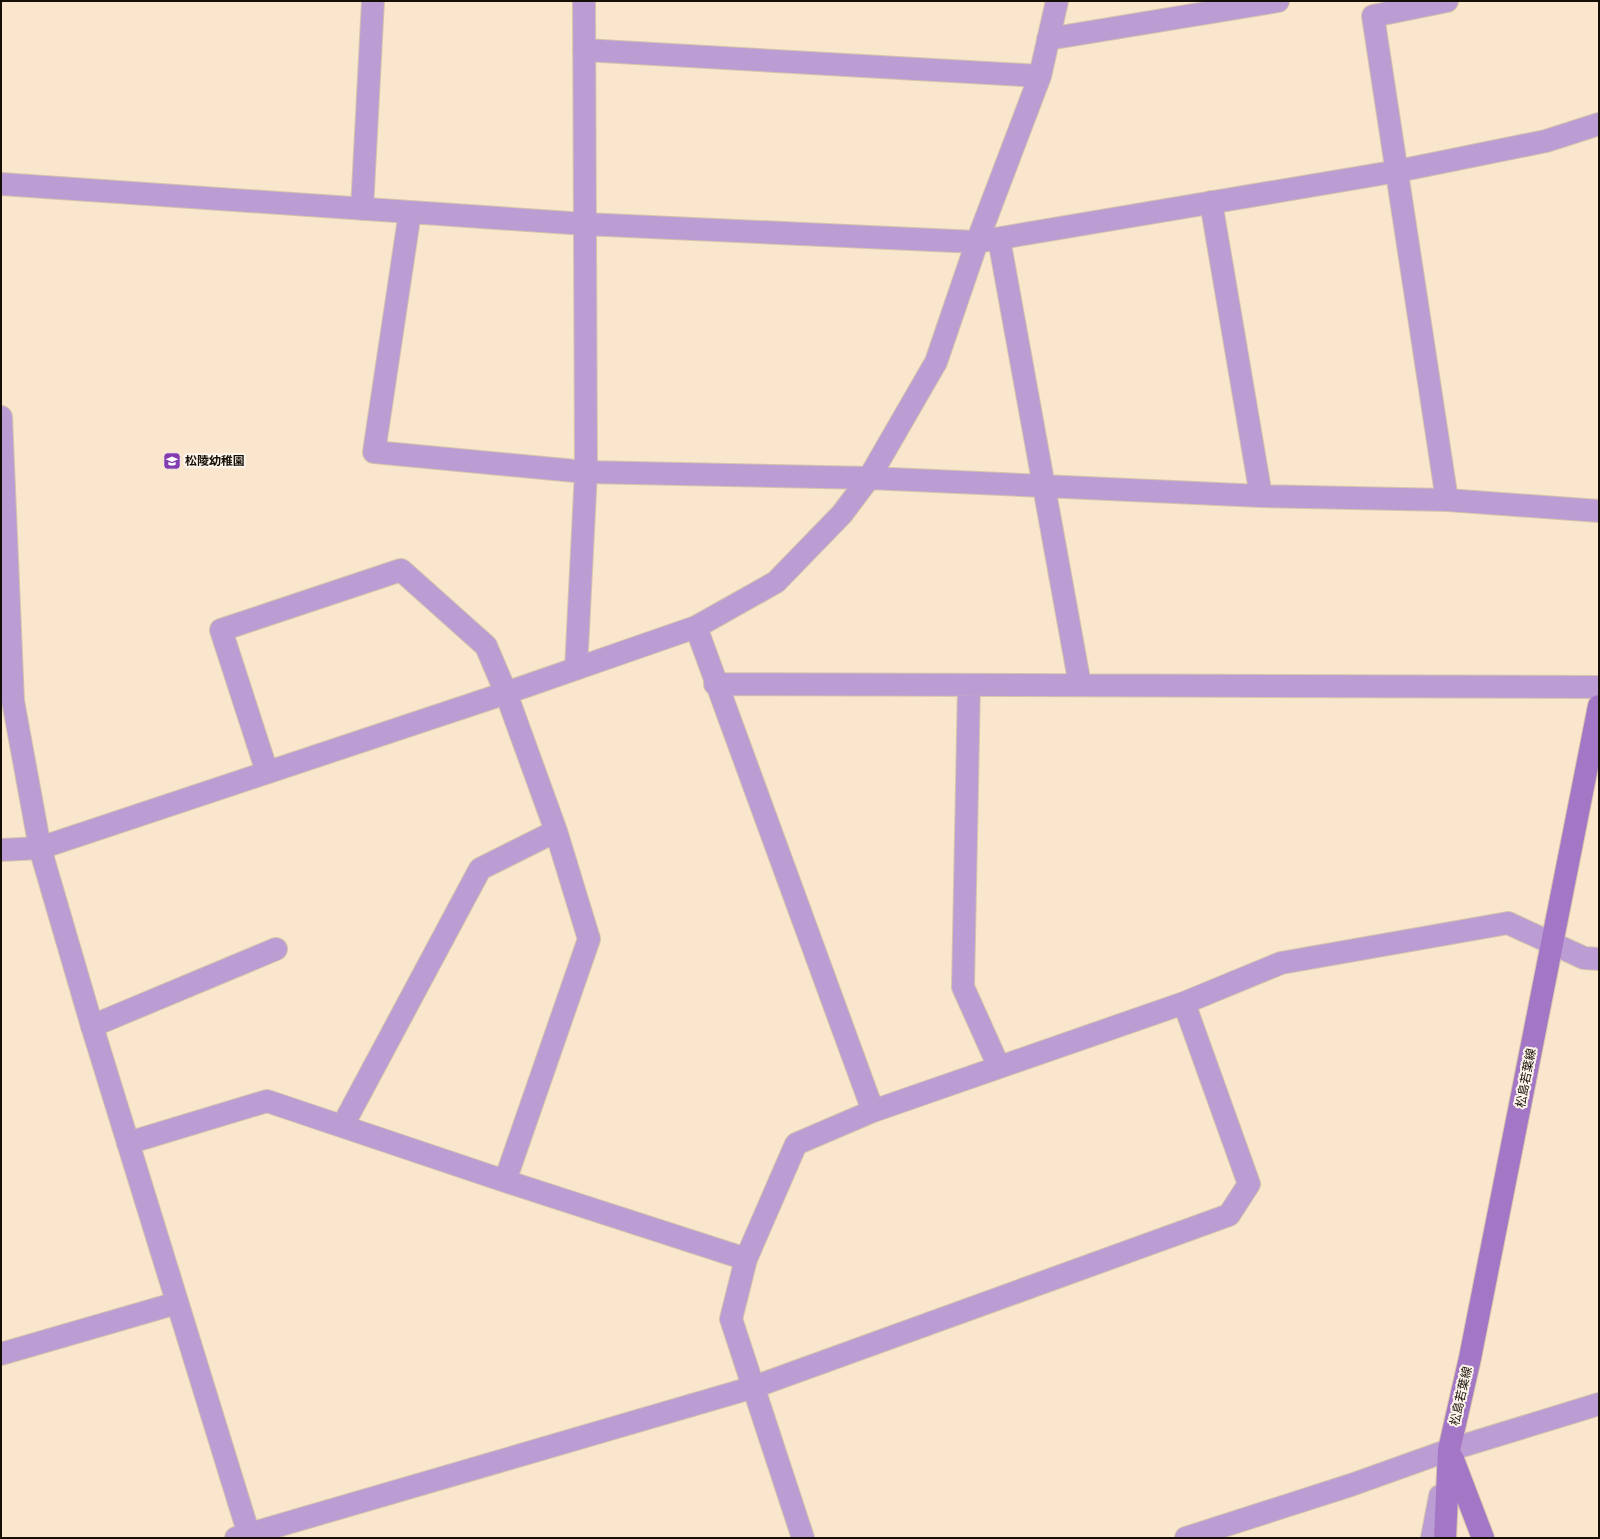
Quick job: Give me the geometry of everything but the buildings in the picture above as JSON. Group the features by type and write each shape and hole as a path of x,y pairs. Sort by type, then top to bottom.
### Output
{"main road":[{"name":"松島若葉線","path":"1445,1538 1449,1450 1470,1358 1599,706"},
{"path":"1449,1450 1484,1538"}],"street":[{"path":"362,209 373,1"},
{"path":"576,668 586,472 584,1"},
{"path":"1,850 40,848 506,693 696,627 776,582 842,514 869,478 936,362 977,242 1040,76 1058,1"},
{"path":"1048,39 1278,1"},
{"path":"1447,1 1369,8 1398,172 1447,500"},
{"path":"584,50 1040,76"},
{"path":"1,184 586,224 977,242 1398,172 1546,141 1599,124"},
{"path":"1211,202 1262,496"},
{"path":"410,212 374,452 586,472 869,478 1262,496 1447,500 1599,511"},
{"path":"999,239 1080,685"},
{"path":"1,417 13,701 40,848 92,1026 178,1302 245,1537 754,1387 1229,1215 1249,1184 1184,1003"},
{"path":"267,772 221,630 401,570 486,646 506,693 556,831 589,939 505,1181"},
{"path":"696,627 873,1111"},
{"path":"716,684 1599,687"},
{"path":"969,686 963,986 999,1067"},
{"path":"342,1125 480,869 556,831"},
{"path":"803,1538 731,1320 746,1259 796,1144 873,1111 1184,1003 1281,963 1508,923 1584,958 1599,959"},
{"path":"92,1026 276,949"},
{"path":"128,1143 267,1101 505,1181 746,1259"},
{"path":"1,1354 178,1302"},
{"path":"1186,1538 1351,1485 1449,1450 1599,1404"},
{"path":"1432,1538 1449,1450"}],"place":[{"name":"松陵幼稚園","path":"172,461"}]}
